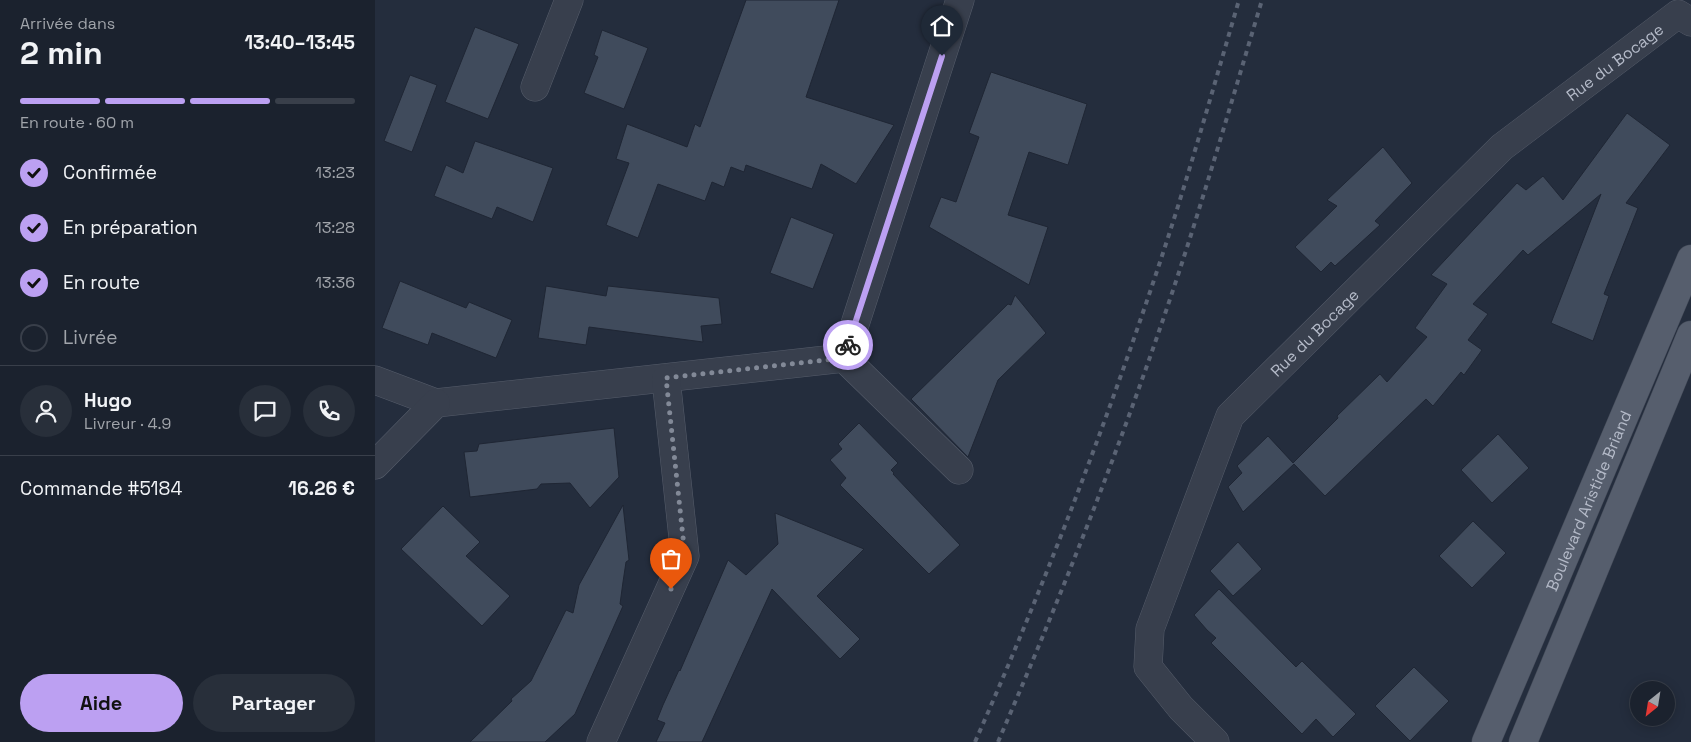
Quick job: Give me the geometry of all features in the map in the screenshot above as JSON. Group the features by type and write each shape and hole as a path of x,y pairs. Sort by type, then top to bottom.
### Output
{"main road":[{"name":"Boulevard Aristide Briand","path":"1486,742 1691,259"},
{"name":"Boulevard Aristide Briand","path":"1523,742 1691,334"}],"street":[{"path":"535,87 569,0"},
{"path":"843,358 961,0"},
{"name":"Rue du Bocage","path":"1215,742 1181,708 1148,667 1150,629 1230,416 1502,147 1687,14"},
{"path":"375,380 436,403 843,358"},
{"path":"843,358 959,470"},
{"path":"601,742 685,556 666,378"},
{"path":"375,466 436,403"}],"building":[{"path":"746,0 839,0 806,97 894,125 856,184 821,164 812,189 746,165 744,172 731,167 724,187 712,182 705,201 658,184 638,238 606,225 629,163 616,159 627,124 687,147 695,124 700,127"},
{"path":"475,27 519,44 488,119 445,102"},
{"path":"602,30 648,48 624,109 584,93 598,57 594,55"},
{"path":"991,72 1087,104 1068,165 1029,152 1008,215 1048,227 1029,285 929,227 941,197 956,202 979,137 969,133"},
{"path":"410,75 437,85 412,152 384,141"},
{"path":"1627,113 1670,145 1626,203 1638,208 1604,294 1609,296 1593,341 1551,323 1601,194 1528,255 1523,250 1473,304 1488,314 1468,340 1482,350 1464,375 1461,372 1433,406 1426,399 1325,496 1294,464 1243,512 1228,487 1242,473 1237,466 1268,436 1293,463 1380,374 1387,382 1427,337 1415,328 1447,284 1431,275 1517,183 1526,190 1543,176 1563,200"},
{"path":"475,141 553,168 533,222 497,207 492,219 434,196 446,165 463,173"},
{"path":"1383,147 1412,183 1375,221 1380,225 1335,266 1331,262 1321,272 1295,247 1337,206 1327,200"},
{"path":"791,217 834,234 813,289 770,273"},
{"path":"400,281 466,308 469,302 512,320 496,358 432,333 428,345 382,328"},
{"path":"546,286 606,296 608,286 719,298 722,324 701,326 703,342 589,327 586,345 538,338"},
{"path":"1015,295 1046,333 998,380 968,457 911,399 1008,304 1011,305"},
{"path":"859,423 898,463 891,470 893,474 960,545 929,574 840,485 846,478 830,460 842,449 838,444"},
{"path":"614,428 619,477 590,508 570,483 541,484 537,489 470,497 464,452 477,451 479,444"},
{"path":"1498,434 1529,468 1492,503 1461,470"},
{"path":"623,505 629,560 626,562 620,604 623,606 575,714 545,742 470,742 531,681 566,610 573,613 579,585"},
{"path":"443,506 480,542 466,556 510,596 482,626 401,549"},
{"path":"775,513 864,549 817,596 860,639 840,659 772,589 702,742 656,742 665,723 657,720 728,560 746,575 778,544"},
{"path":"1473,521 1506,553 1472,588 1439,556"},
{"path":"1238,542 1262,569 1233,596 1210,571"},
{"path":"1219,589 1296,667 1302,661 1356,714 1333,737 1316,719 1302,734 1211,643 1216,638 1194,615"},
{"path":"1414,667 1449,701 1410,741 1375,706"}],"railway":[{"path":"975,742 1073,506 1117,386 1180,199 1239,0"},
{"path":"998,742 1071,567 1139,389 1191,236 1262,0"}],"way so far":[{"path":"671,589 685,556 666,378 843,358 848,345"}],"route":[{"path":"848,345 942,56"}]}
